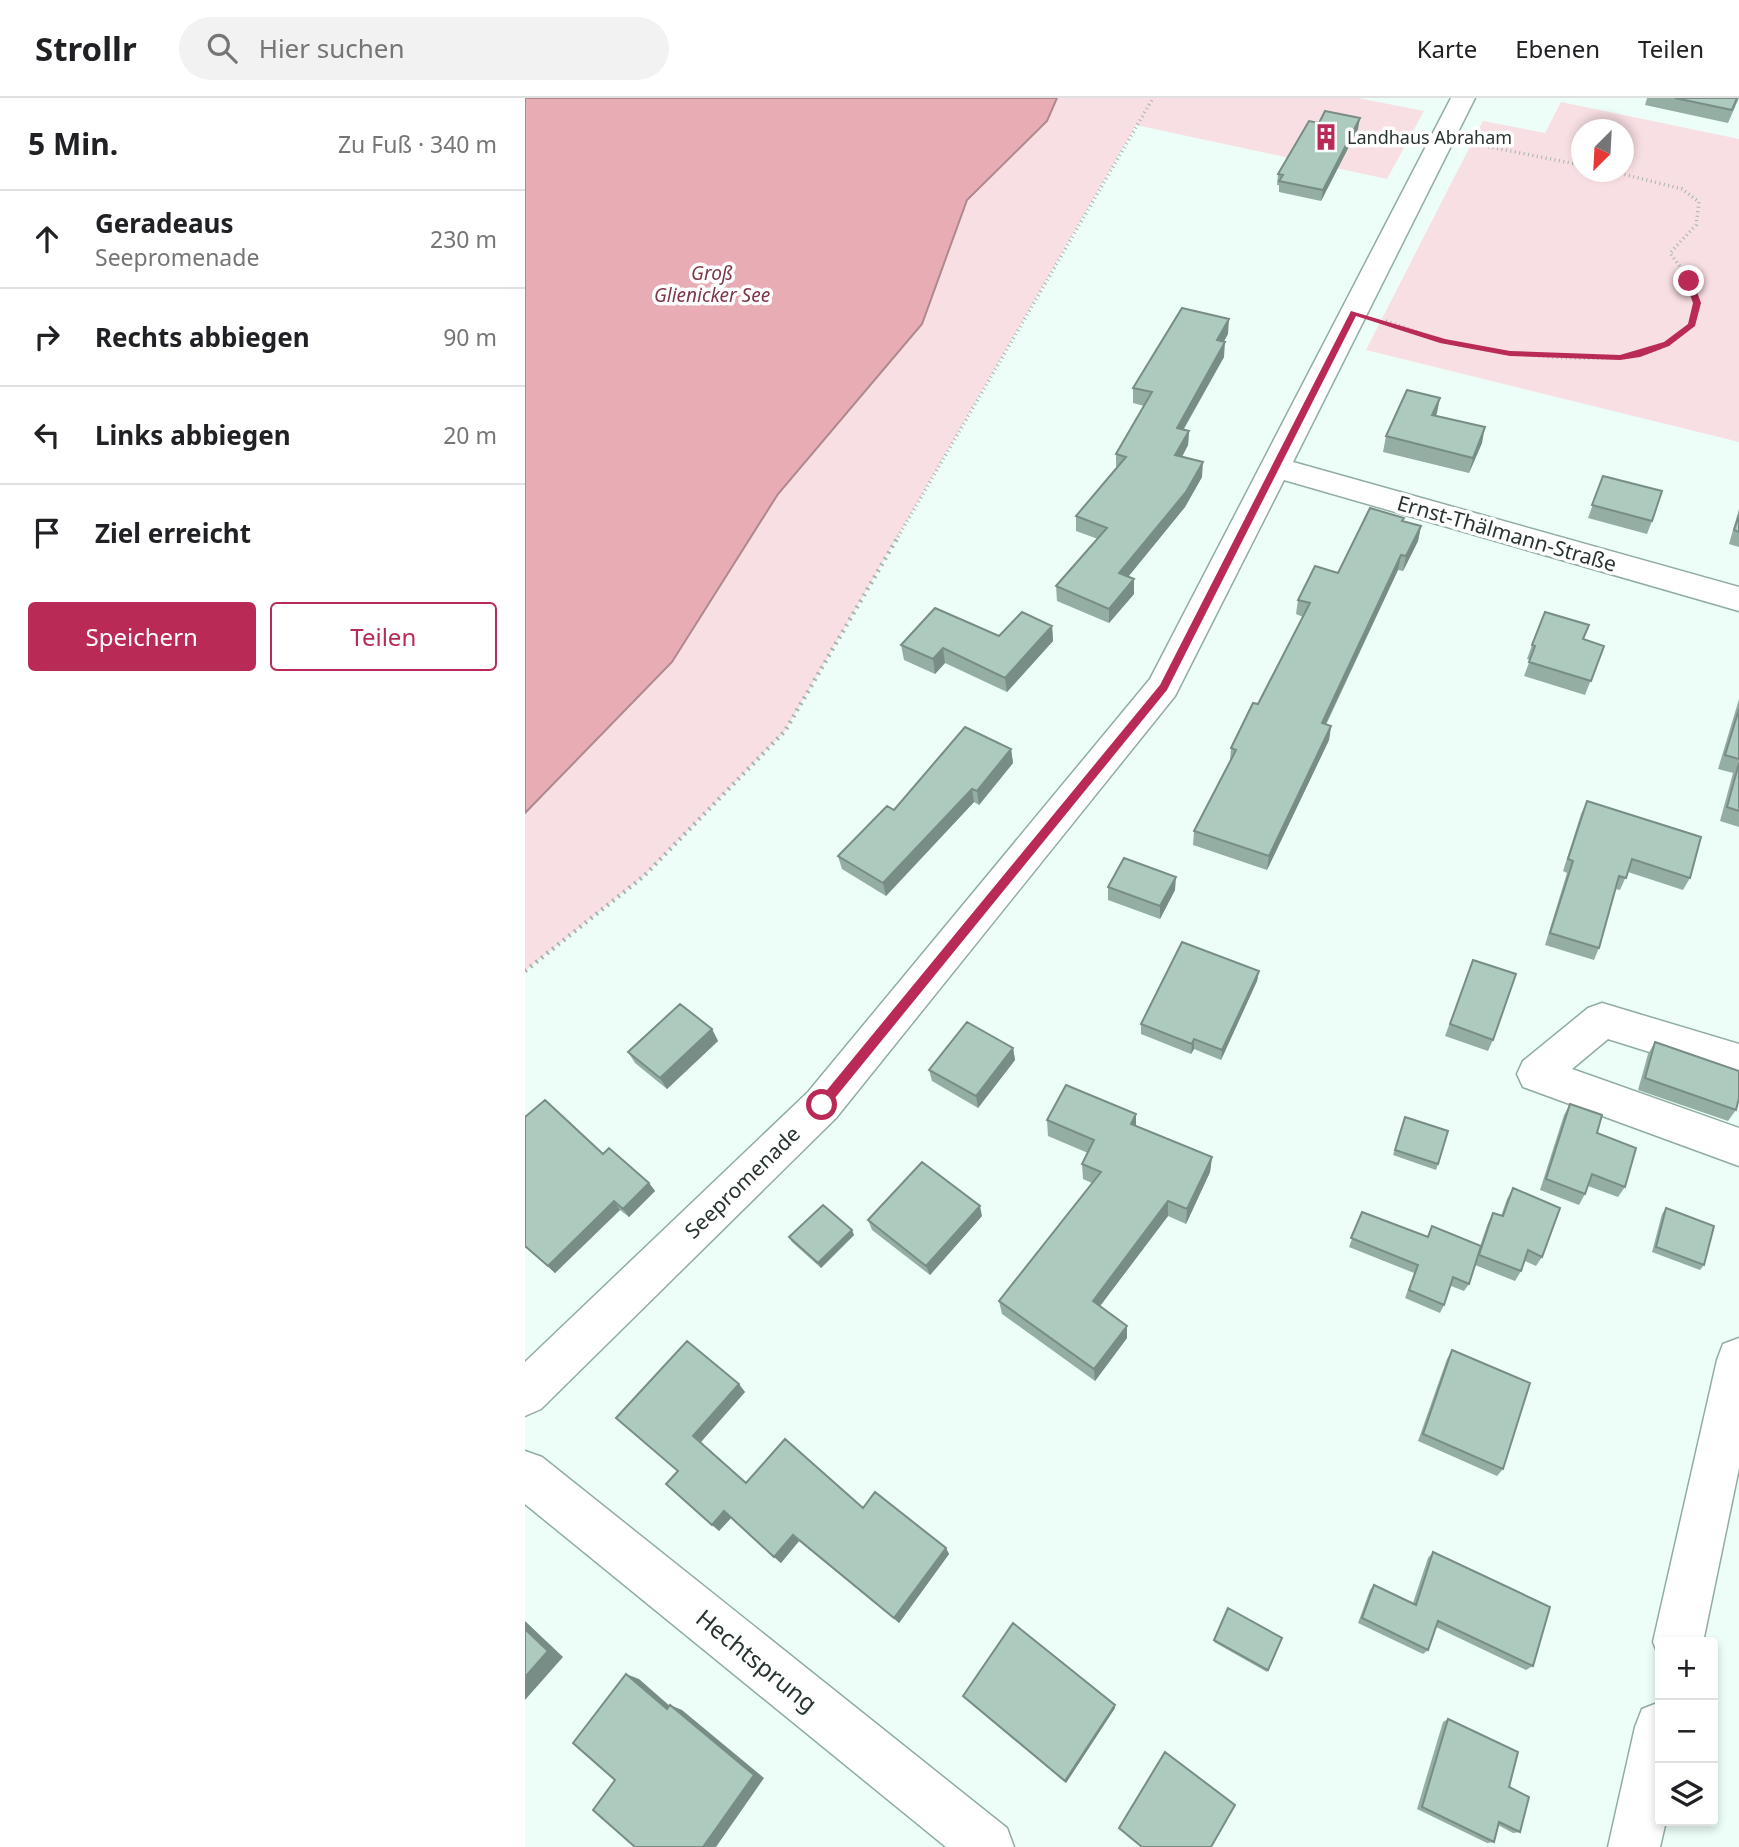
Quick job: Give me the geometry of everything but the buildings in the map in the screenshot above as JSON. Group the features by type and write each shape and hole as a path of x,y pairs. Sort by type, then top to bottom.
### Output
{"street":[{"name":"Seepromenade","path":"525,1393 822,1105 1163,687 1463,98"},
{"name":"Ernst-Thälmann-Straße","path":"1275,467 1739,599"},
{"path":"1739,1062 1602,1020 1537,1074 1739,1147"},
{"path":"1679,1637 1739,1360"},
{"name":"Hechtsprung","path":"525,1474 988,1847"},
{"path":"1635,1847 1655,1751"}],"path":[{"path":"525,971 644,876 785,731 1153,98"},
{"path":"1444,135 1506,152 1571,163"},
{"path":"1354,313 1443,341 1510,353 1620,358 1667,344 1692,325 1697,303 1689,281 1670,253 1688,239 1698,222 1699,202 1682,189 1634,177"}],"shaded area":[{"path":"1057,98 1358,98 1424,111 1387,179 1136,125 785,731 644,876 525,971 525,813 672,662 778,494 922,324 967,200 1047,121"},
{"path":"1561,102 1739,139 1739,442 1366,350 1483,121 1545,133"}],"water":[{"name":"Groß Glienicker See","path":"525,98 1057,98 1047,121 967,200 922,324 778,494 672,662 525,813"}],"place":[{"name":"Landhaus Abraham","path":"1326,137"}],"route":[{"path":"822,1105 1163,687 1354,313 1443,341 1510,353 1620,358 1667,344 1692,325 1697,303 1689,281"}]}
